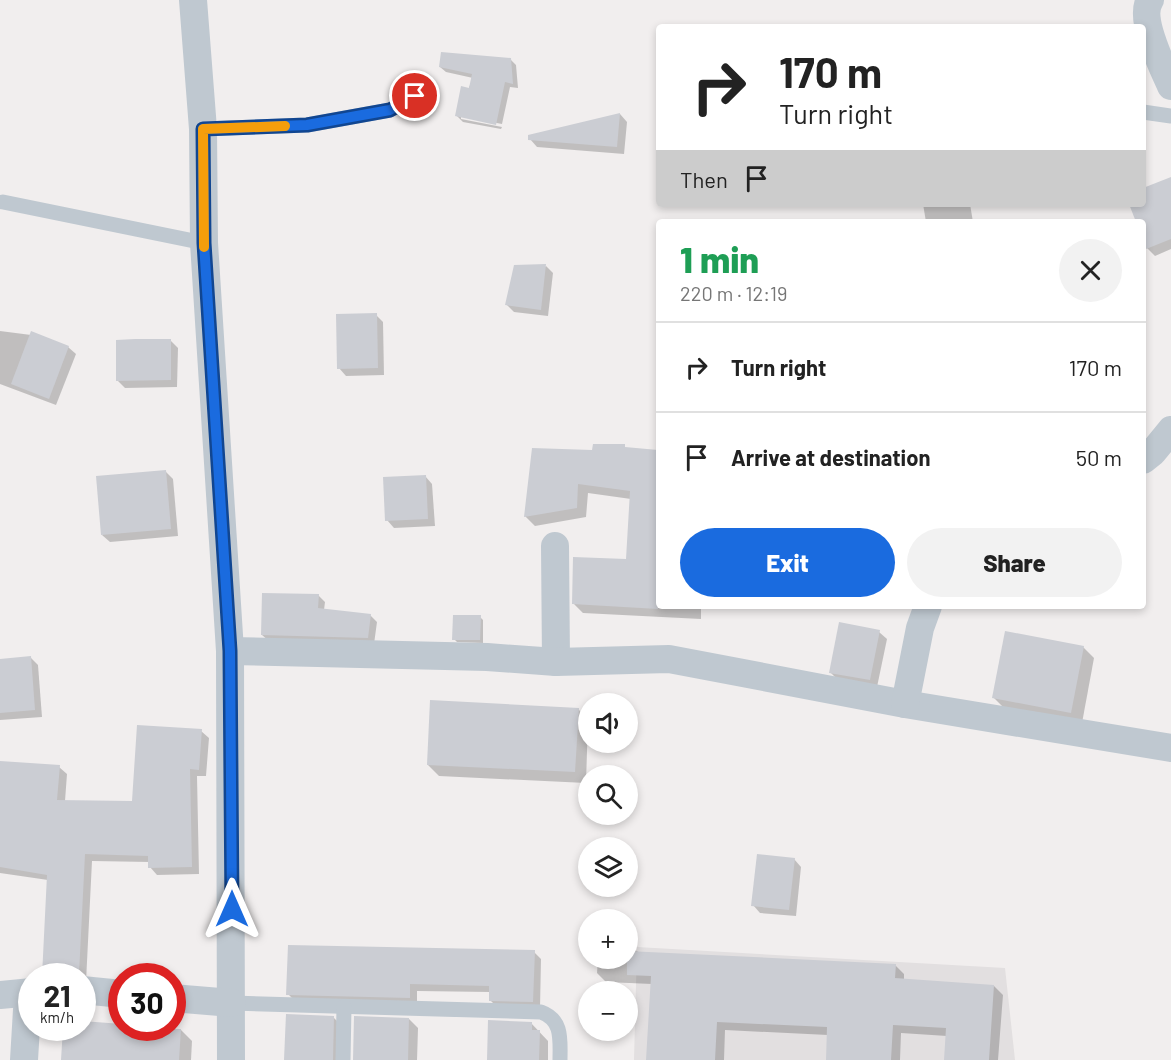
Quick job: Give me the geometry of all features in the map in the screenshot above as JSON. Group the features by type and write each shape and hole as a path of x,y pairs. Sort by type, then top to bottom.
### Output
{"street":[{"path":"193,0 203,129 204,243 230,651 231,1060"},
{"path":"1150,0 1147,4 1149,30 1171,86"},
{"path":"1146,458 1171,430"},
{"path":"555,546 556,662"},
{"path":"905,704 920,628 927,609"},
{"path":"230,651 488,657 556,662 669,659 905,704 1171,748"},
{"path":"0,995 18,994"},
{"path":"186,999 232,1004"},
{"path":"24,1060 26,1041"}],"lane":[{"path":"203,129 307,125 390,110 415,96"},
{"path":"1146,112 1171,116"},
{"path":"3,202 204,243"},
{"path":"232,1004 541,1012 554,1018 558,1025 560,1060"},
{"path":"343,1060 344,1007"}],"shaded area":[{"path":"638,947 1005,968 1015,1060 634,1060 635,1041 638,1041 638,981 636,981"}],"building":[{"path":"441,52 511,58 513,84 505,82 496,125 455,116 461,86 469,88 472,74 439,67"},
{"path":"620,113 617,147 528,140 528,135"},
{"path":"1171,177 1171,239 1146,249 1146,219 1135,219 1130,207 1146,207 1146,187"},
{"path":"546,264 541,310 505,305 514,265"},
{"path":"377,313 378,368 337,369 336,314"},
{"path":"31,331 69,346 49,399 11,384"},
{"path":"171,339 171,380 116,381 116,340"},
{"path":"593,444 625,444 625,447 656,450 656,609 572,604 573,557 626,559 630,491 578,484 577,508 524,517 532,448 592,450"},
{"path":"166,470 171,529 101,535 96,476"},
{"path":"426,475 428,519 385,521 383,477"},
{"path":"262,593 319,594 318,608 371,614 368,638 261,635"},
{"path":"453,615 481,615 480,640 452,640"},
{"path":"839,622 880,630 870,680 829,673"},
{"path":"1005,631 1084,646 1071,713 992,698"},
{"path":"31,656 35,710 0,713 0,659"},
{"path":"430,700 578,708 575,772 427,765"},
{"path":"137,725 202,729 199,770 190,769 192,867 148,868 148,856 85,854 80,963 43,963 47,875 0,867 0,761 60,765 57,800 132,801"},
{"path":"757,854 795,858 789,910 751,906"},
{"path":"288,945 535,950 533,1002 489,1001 489,986 410,984 410,998 286,995"},
{"path":"638,952 896,964 895,978 994,985 989,1060 944,1060 946,1028 893,1025 891,1060 826,1060 827,1027 717,1022 715,1060 646,1060 651,976 627,975 627,969 638,969"},
{"path":"286,1014 334,1016 333,1060 284,1060"},
{"path":"354,1016 409,1018 408,1060 353,1060"},
{"path":"488,1020 532,1022 532,1030 540,1030 539,1060 487,1060"},
{"path":"96,1022 108,1023 108,1041 180,1041 179,1060 61,1060 62,1041 96,1041"}],"slow traffic":[{"path":"204,247 203,129 285,126"}],"route":[{"path":"232,909 230,651 204,243 203,129 307,125 390,110 415,96"}]}
